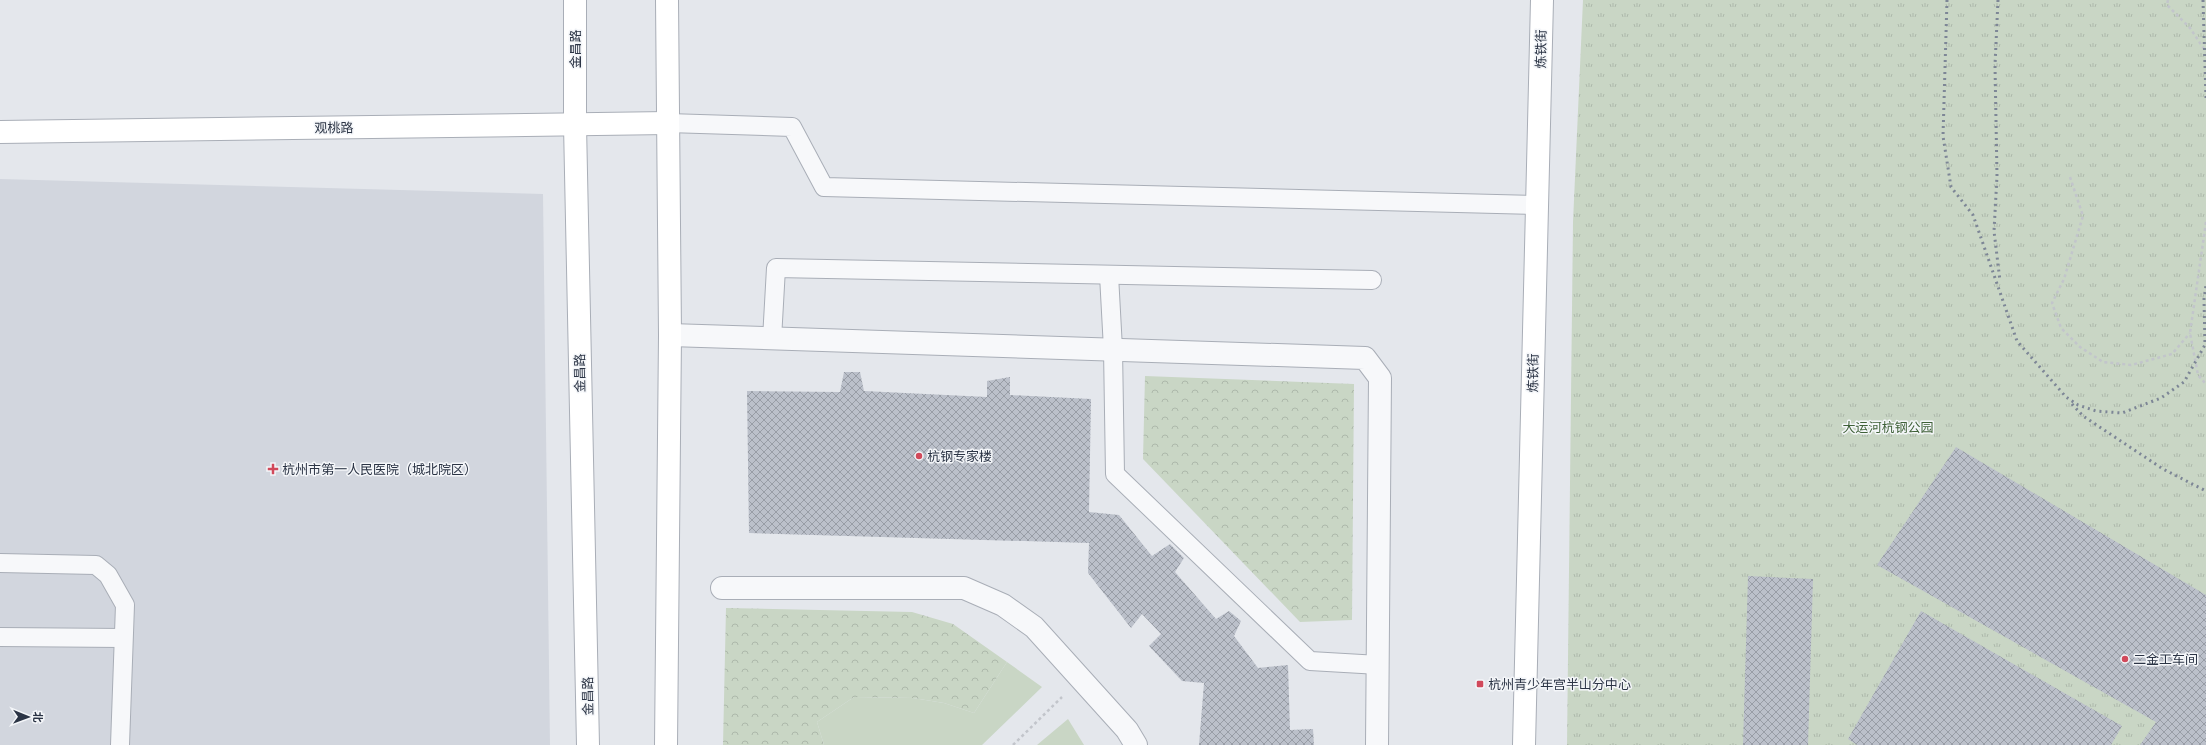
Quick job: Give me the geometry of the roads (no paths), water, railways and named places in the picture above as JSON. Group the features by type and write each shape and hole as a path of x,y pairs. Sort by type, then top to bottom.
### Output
{"main road":[{"name":"金昌路","path":"575,0 575,125 588,745"},
{"path":"666,745 670,335 667,0"},
{"name":"炼铁街","path":"1524,745 1542,0"},
{"name":"观桃路","path":"0,132 668,123"}],"street":[{"path":"670,335 1365,358 1380,378 1379,665 1377,745"},
{"path":"722,588 964,588 1003,605 1034,627 1127,730 1136,745"}],"lane":[{"path":"668,123 792,127 824,187 1538,205"},
{"path":"772,339 776,268 1372,280"},
{"path":"1109,275 1113,349 1115,474 1310,661 1379,665"},
{"path":"0,563 96,565 108,575 125,605 120,745"},
{"path":"0,637 124,638"}],"railway":[{"path":"1947,0 1943,136 1951,187 1973,215 2017,341 2066,397 2078,405 2096,411 2122,413 2161,398 2184,382 2205,345 2204,299 2206,285"},
{"path":"1998,0 1995,65 1997,176 1994,231 2000,281"},
{"path":"2203,0 2206,98"},
{"path":"2072,404 2083,416 2163,469 2206,491"}],"place":[{"name":"杭钢专家楼","path":"919,456"},
{"name":"杭州市第一人民医院（城北院区）","path":"273,469"},
{"name":"二金工车间","path":"2125,659"},
{"name":"杭州青少年宫半山分中心","path":"1480,684"}],"park label":[{"name":"大运河杭钢公园","path":"1888,427"}]}
